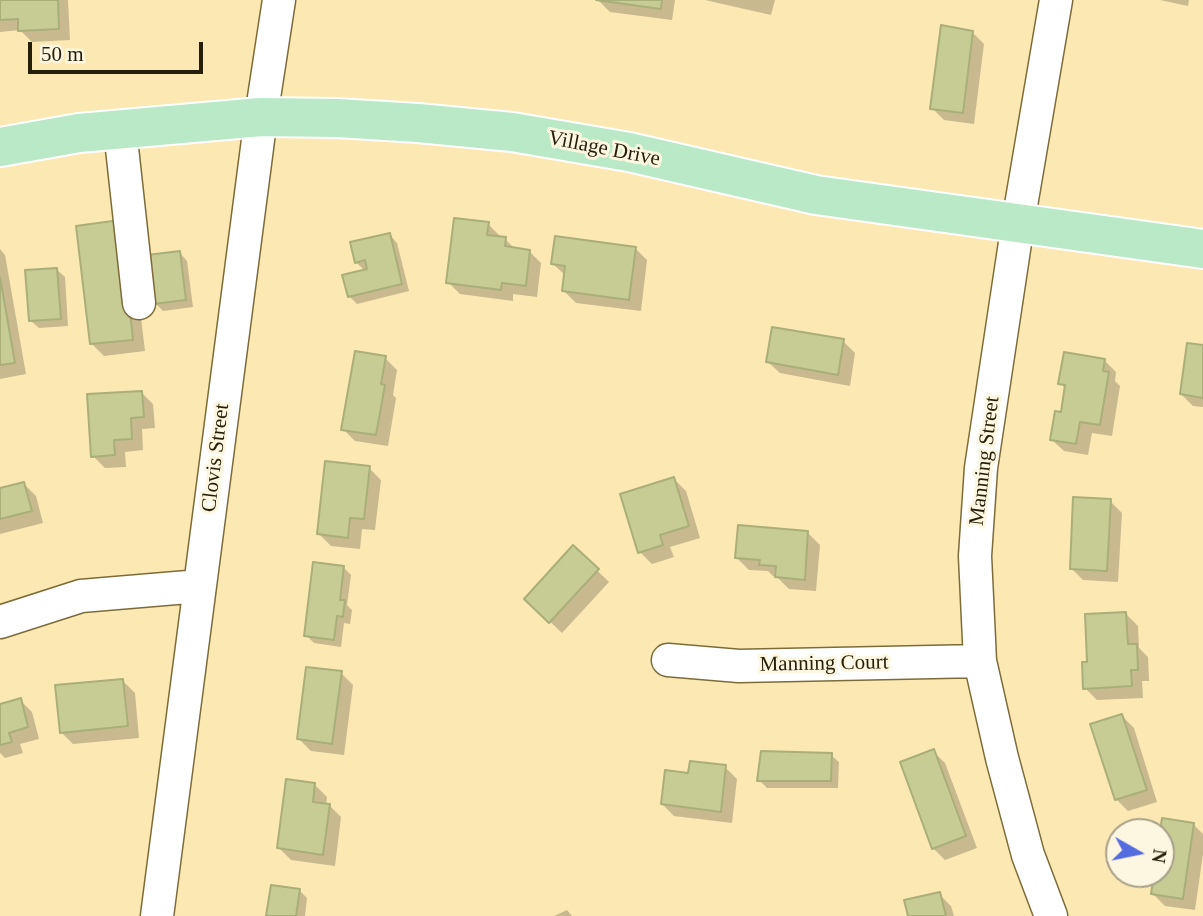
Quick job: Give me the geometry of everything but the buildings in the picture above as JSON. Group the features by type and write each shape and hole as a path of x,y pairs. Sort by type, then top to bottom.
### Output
{"main road":[{"name":"Village Drive","path":"0,147 79,133 261,117 337,118 512,132 629,152 816,195 1203,249"}],"street":[{"name":"Clovis Street","path":"157,916 261,117 279,0"},
{"name":"Manning Street","path":"1051,916 1028,855 980,662 975,556 981,468 1018,223 1056,0"},
{"path":"120,130 139,303"},
{"path":"0,622 81,596 200,586"},
{"name":"Manning Court","path":"668,660 739,666 980,662"}]}
